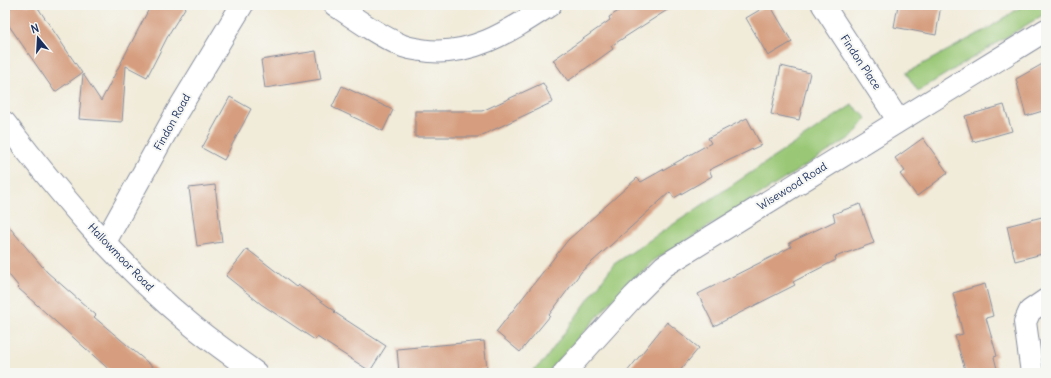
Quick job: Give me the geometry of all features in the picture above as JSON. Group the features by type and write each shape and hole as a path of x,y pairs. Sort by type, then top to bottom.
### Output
{"street":[{"name":"Findon Road","path":"106,242 181,106 242,5"},
{"path":"335,5 379,34 404,47 434,52 462,50 494,38 550,5"},
{"name":"Findon Place","path":"822,5 898,120"},
{"name":"Wisewood Road","path":"564,373 634,296 664,266 898,120 1046,30"},
{"name":"Hallowmoor Road","path":"5,123 49,180 142,280 188,322 256,373"},
{"path":"1032,373 1025,322 1030,311 1046,300"}],"green space":[{"path":"1024,5 1046,5 1046,13 918,91 906,73 989,28"},
{"path":"852,105 867,118 853,136 653,261 618,294 547,373 530,373 544,361 614,264"}],"building":[{"path":"15,5 36,5 82,73 55,92 5,20 5,12"},
{"path":"151,5 187,5 170,32 147,77 126,66 122,122 79,119 83,74 101,101"},
{"path":"628,5 675,5 611,46 613,49 568,81 553,60 610,20 609,17"},
{"path":"770,5 792,42 768,56 746,18"},
{"path":"898,5 941,5 936,35 894,27"},
{"path":"316,51 321,79 265,88 261,60"},
{"path":"1046,62 1046,110 1026,116 1016,79"},
{"path":"781,66 810,73 799,120 771,114"},
{"path":"543,83 553,102 478,137 415,137 415,111 482,111"},
{"path":"342,86 393,110 383,131 332,107"},
{"path":"230,97 251,109 224,160 202,148"},
{"path":"1004,105 1012,131 973,142 965,116"},
{"path":"747,118 761,145 709,170 712,176 674,198 670,192 582,271 549,315 550,316 520,352 496,332 568,240 637,178 641,182 711,143 708,138"},
{"path":"923,138 948,173 917,196 900,174 905,171 895,158"},
{"path":"215,185 222,242 197,246 189,188"},
{"path":"860,204 874,243 835,257 836,260 793,282 795,285 714,326 698,294 791,247 789,243 835,221 833,214"},
{"path":"1046,216 1046,253 1015,261 1007,226"},
{"path":"5,222 47,272 96,315 94,317 160,373 113,373 18,288 19,287 5,270"},
{"path":"247,249 296,287 298,285 335,311 334,312 386,346 370,371 317,337 315,340 261,304 226,276"},
{"path":"985,284 993,316 986,318 997,356 994,357 998,373 966,373 955,336 963,334 953,293"},
{"path":"667,322 699,348 678,373 626,373"},
{"path":"484,341 487,369 448,373 399,373 397,349"}]}
